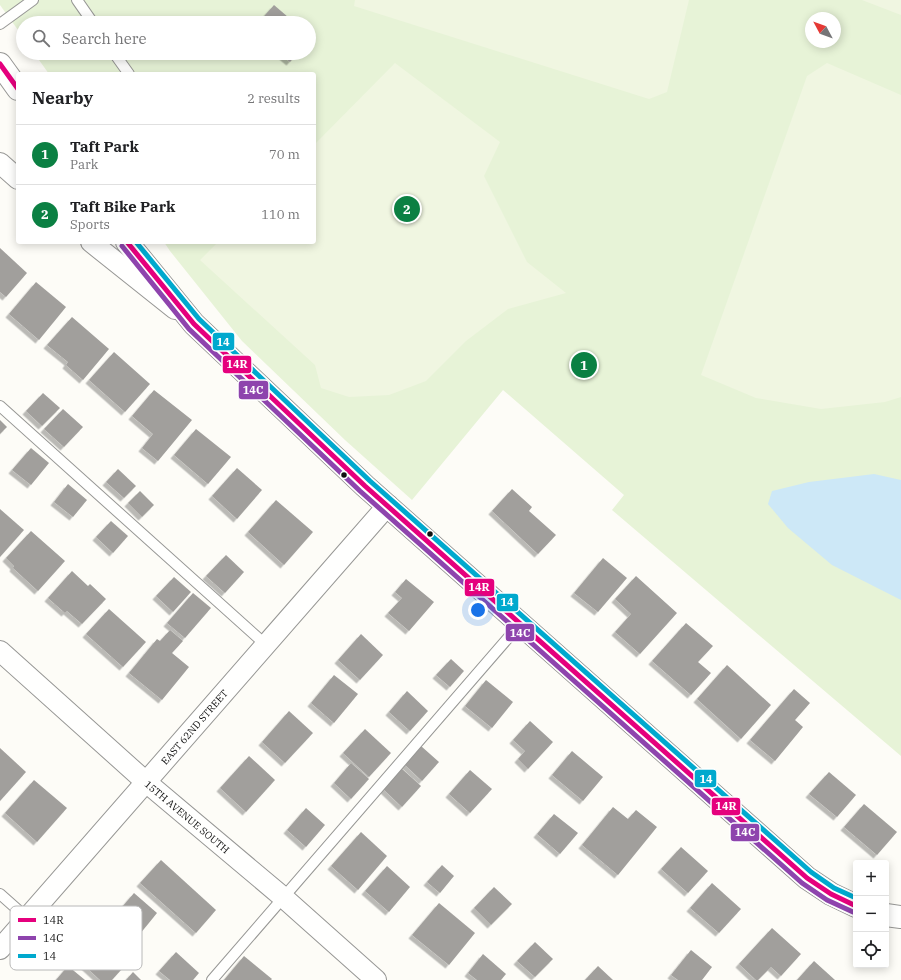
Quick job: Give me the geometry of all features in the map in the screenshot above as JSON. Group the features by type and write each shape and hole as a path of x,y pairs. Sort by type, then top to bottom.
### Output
{"street":[{"path":"0,64 16,86"},
{"path":"0,163 16,177"},
{"path":"93,244 194,324 366,486 808,878 831,894 853,905"},
{"path":"134,244 194,324"},
{"name":"EAST 62ND STREET","path":"38,906 388,505"},
{"name":"15TH AVENUE SOUTH","path":"0,651 146,782 284,898 376,980"},
{"path":"889,915 901,917"},
{"name":"EAST 62ND STREET","path":"0,949 10,938"}],"lane":[{"path":"0,24 34,0"},
{"path":"77,0 88,16"},
{"path":"119,60 128,72"},
{"path":"0,406 266,645"},
{"path":"212,980 521,623"},
{"path":"0,894 14,906"}],"green space":[{"path":"0,0 901,0 901,756 612,510 624,495 503,390 412,500 345,440 242,341 165,244 316,244 316,72 48,72 39,60 316,60 316,16 16,16 16,27 0,5"},
{"path":"355,0 689,0 667,92 649,99 354,6"},
{"path":"862,0 901,0 901,15"},
{"path":"395,63 500,142 484,176 527,262 566,293 508,309 466,341 426,381 389,395 349,397 321,388 315,365 200,260 216,244 316,244 316,143"},
{"path":"827,63 901,95 901,397 885,402 821,409 756,398 701,375 807,76"}],"water":[{"path":"874,474 901,480 901,600 832,565 788,528 768,504 772,491 809,482"}],"building":[{"path":"274,5 287,16 264,16"},
{"path":"0,248 27,273 6,297 0,292"},
{"path":"36,282 66,307 39,340 9,314"},
{"path":"72,317 109,349 83,380 66,365 68,362 47,345"},
{"path":"114,352 150,384 125,412 89,380"},
{"path":"154,390 192,420 158,461 142,448 153,434 132,416"},
{"path":"43,393 60,408 42,426 26,411"},
{"path":"63,409 83,427 64,447 44,429"},
{"path":"0,420 7,427 0,434"},
{"path":"196,429 231,457 208,484 174,455"},
{"path":"31,448 49,463 31,485 12,470"},
{"path":"237,468 262,490 237,519 212,496"},
{"path":"118,469 136,486 124,498 106,482"},
{"path":"68,484 87,500 73,517 54,502"},
{"path":"512,489 532,507 529,511 556,535 538,554 492,511"},
{"path":"140,491 154,505 142,517 128,503"},
{"path":"276,500 313,532 284,565 248,532"},
{"path":"0,509 24,530 0,557"},
{"path":"111,521 128,536 113,553 96,537"},
{"path":"31,531 65,561 38,591 13,568 14,566 6,558"},
{"path":"226,555 244,572 225,593 206,576"},
{"path":"603,558 627,578 598,612 574,593"},
{"path":"72,571 88,586 90,584 106,599 82,624 67,611 65,613 48,598"},
{"path":"636,576 677,613 640,654 615,632 631,614 615,599"},
{"path":"174,577 191,592 173,612 156,596"},
{"path":"406,579 434,602 409,631 388,613 402,598 395,592"},
{"path":"193,593 211,608 185,638 167,623"},
{"path":"109,609 146,642 123,667 86,634"},
{"path":"686,623 713,646 698,662 711,673 691,695 652,661"},
{"path":"170,630 183,641 172,653 189,667 162,700 129,673 157,639 160,641"},
{"path":"361,634 383,655 360,680 338,660"},
{"path":"451,659 464,671 450,687 436,675"},
{"path":"727,665 771,705 741,739 697,699"},
{"path":"334,675 358,694 334,723 311,703"},
{"path":"486,680 513,702 492,728 465,706"},
{"path":"794,689 810,703 795,720 803,727 775,761 750,740"},
{"path":"407,691 428,711 410,731 389,712"},
{"path":"289,711 313,733 285,763 262,742"},
{"path":"530,721 553,742 528,769 518,759 525,751 513,740"},
{"path":"365,729 391,753 369,777 343,753"},
{"path":"421,746 439,762 422,781 404,764"},
{"path":"0,748 26,772 0,801"},
{"path":"572,751 603,777 583,801 552,775"},
{"path":"249,756 275,780 246,812 220,788"},
{"path":"351,763 369,779 351,799 334,783"},
{"path":"401,768 421,786 402,807 382,788"},
{"path":"470,770 492,789 470,813 449,794"},
{"path":"829,772 856,795 837,817 809,794"},
{"path":"34,780 67,808 37,842 5,813"},
{"path":"864,804 897,832 877,855 844,827"},
{"path":"613,807 628,819 636,810 657,827 618,875 582,845"},
{"path":"306,808 325,825 306,847 287,830"},
{"path":"554,814 578,833 560,854 537,834"},
{"path":"361,832 387,856 358,890 331,866"},
{"path":"681,847 708,871 688,893 661,869"},
{"path":"161,860 216,910 196,933 140,883"},
{"path":"442,865 454,876 440,893 427,882"},
{"path":"387,866 410,887 389,912 365,891"},
{"path":"712,883 741,909 719,933 690,908"},
{"path":"494,887 512,904 491,925 474,908"},
{"path":"134,893 157,913 142,931 142,906 123,906"},
{"path":"439,903 475,933 449,965 412,935"},
{"path":"772,928 801,954 781,976 771,967 758,980 756,980 739,964"},
{"path":"535,942 553,959 535,977 517,961"},
{"path":"691,950 712,967 702,980 678,980 671,975"},
{"path":"176,952 199,973 193,980 170,980 159,971"},
{"path":"483,954 506,974 501,980 477,980 468,973"},
{"path":"244,956 272,979 224,980"},
{"path":"814,961 835,980 797,980"},
{"path":"598,966 613,980 585,980"},
{"path":"65,970 73,970 85,980 56,980"},
{"path":"89,970 121,970 112,980 100,980"},
{"path":"133,972 141,980 126,980"}],"transit line":[{"name":"14R","path":"0,64 16,86"},
{"name":"14R","path":"129,244 194,324 365,486 807,878 831,894 853,905"},
{"name":"14","path":"138,244 199,319 370,481 811,872 834,888 853,897"},
{"name":"14C","path":"122,246 189,329 360,491 802,883 827,900 853,912"}],"place":[{"name":"Taft Bike Park","path":"407,209"},
{"name":"Taft Park","path":"584,365"}]}
